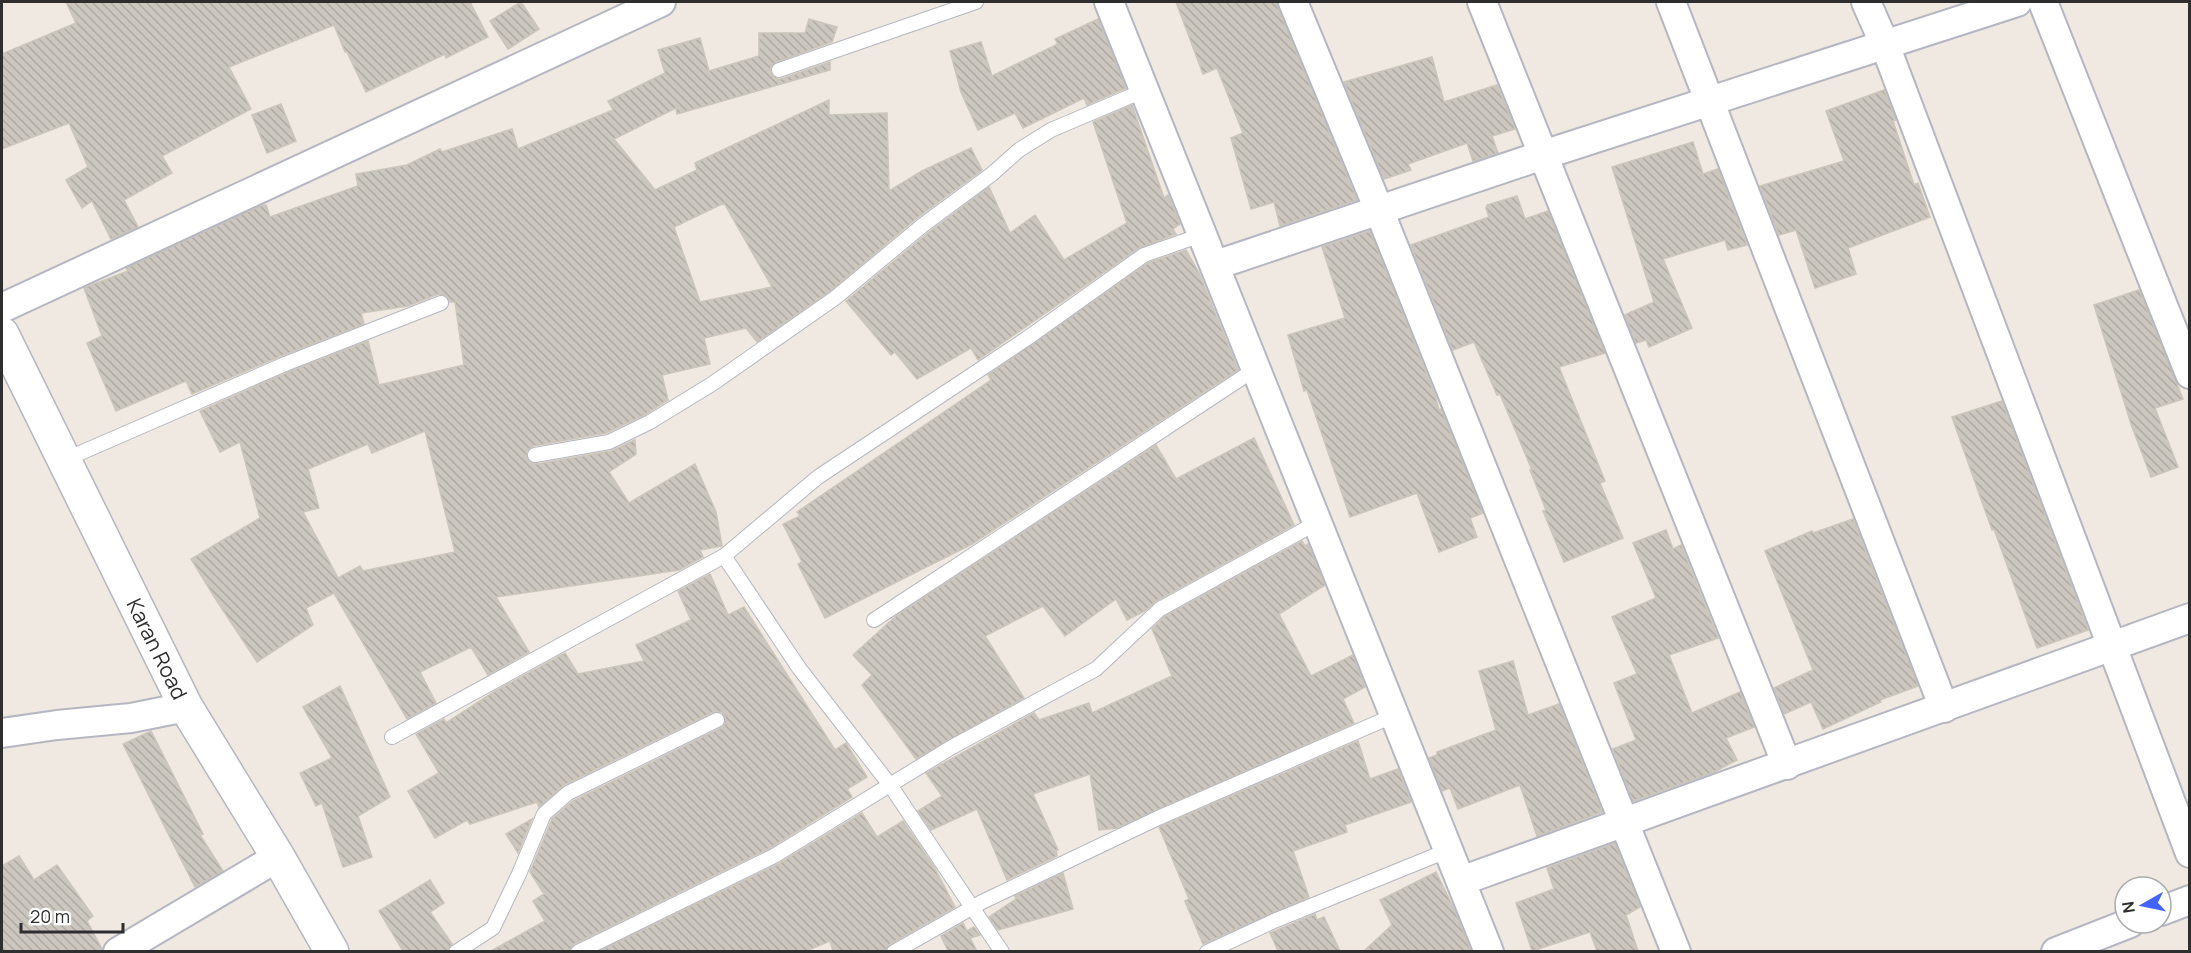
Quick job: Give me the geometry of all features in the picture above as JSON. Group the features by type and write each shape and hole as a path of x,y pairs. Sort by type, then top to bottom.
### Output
{"street":[{"path":"2,308 661,2"},
{"path":"1109,2 1489,951"},
{"path":"1293,2 1379,210 1676,951"},
{"path":"1482,2 1787,765"},
{"path":"1671,2 1944,708"},
{"path":"1866,2 1885,45 2190,853"},
{"path":"1216,265 1543,154 2017,2"},
{"path":"2043,2 2190,374"},
{"name":"Karan Road","path":"2,334 186,707 278,857 332,951"},
{"path":"1461,881 2190,618"},
{"path":"2,733 131,718 186,707"},
{"path":"118,951 278,857"},
{"path":"2173,906 2190,900"},
{"path":"2056,951 2113,929"}],"lane":[{"path":"779,70 976,2"},
{"path":"535,455 609,442 650,422 712,384 835,298 1019,150 1051,130 1145,90"},
{"path":"392,737 724,555 818,477 1026,339 1144,255 1203,234"},
{"path":"64,460 285,364 441,303"},
{"path":"874,620 1257,368"},
{"path":"578,951 774,856 952,747 1096,669 1160,609 1318,522"},
{"path":"724,555 799,668 890,785 1002,951"},
{"path":"894,951 973,907 1158,818 1395,715"},
{"path":"456,951 493,928 544,814 568,793 717,720"},
{"path":"1208,951 1274,921 1449,850"}],"building":[{"path":"66,2 470,2 488,37 446,58 445,54 366,92 334,25 229,67 251,109 162,156 172,173 124,200 138,227 111,239 92,201 82,208 66,180 88,167 69,123 2,149 2,54 76,23"},
{"path":"521,2 539,29 508,49 490,21"},
{"path":"1176,2 1277,2 1357,200 1280,226 1274,202 1251,209 1231,138 1243,133 1217,68 1203,74"},
{"path":"809,19 837,27 832,42 776,62 770,68 771,73 777,79 781,79 830,62 830,70 677,114 676,108 614,139 655,190 697,170 695,163 829,100 829,115 887,113 889,191 922,171 971,148 982,170 917,218 830,291 757,342 746,328 704,338 710,364 662,375 668,400 646,414 606,433 533,446 526,452 529,461 537,464 611,451 635,440 636,454 609,472 629,503 695,464 716,512 722,546 700,550 703,557 679,570 496,597 529,652 488,675 471,647 420,672 436,703 407,719 334,593 306,608 313,625 257,662 191,559 260,518 240,442 220,452 200,411 288,372 368,341 379,385 464,365 455,302 450,302 446,296 438,294 408,306 361,313 364,324 192,394 186,381 116,411 87,343 102,336 84,288 128,271 126,268 258,207 266,205 270,217 358,186 356,174 407,165 440,149 442,152 512,129 518,149 613,110 608,101 665,73 658,50 700,38 709,71 759,56 759,33 805,33","holes":["724,203 772,287 700,302 674,227","425,431 455,552 363,571 360,566 338,578 303,512 319,508 308,469 368,444 372,453"]},
{"path":"1098,19 1126,88 1087,105 1084,98 1023,128 1015,113 978,130 961,92 950,51 981,42 992,76 1058,44 1055,39"},
{"path":"1432,57 1444,102 1497,85 1515,129 1492,136 1498,153 1473,161 1467,143 1408,164 1411,170 1384,179 1344,82"},
{"path":"1884,90 1896,120 1893,121 1914,185 1918,183 1930,217 1848,248 1856,274 1815,288 1796,230 1779,235 1760,186 1844,161 1826,111"},
{"path":"281,104 296,141 267,153 252,115"},
{"path":"1132,105 1164,198 1168,195 1180,224 1173,229 1176,234 1139,248 978,360 971,348 917,379 895,352 891,355 846,301 929,232 989,187 1010,233 1035,215 1064,260 1127,223 1093,122"},
{"path":"1693,142 1703,174 1718,169 1747,245 1728,250 1725,240 1663,259 1692,328 1649,347 1646,340 1636,343 1625,315 1654,302 1612,167"},
{"path":"1517,196 1525,219 1548,211 1605,353 1559,367 1605,481 1600,483 1623,538 1564,562 1543,511 1546,510 1530,470 1532,470 1500,394 1497,395 1474,342 1453,350 1411,245 1489,217 1487,205"},
{"path":"1370,231 1439,410 1441,409 1483,513 1470,518 1477,537 1439,552 1417,493 1350,517 1307,390 1304,391 1288,335 1345,318 1322,247"},
{"path":"1186,250 1199,273 1238,370 972,544 825,618 798,564 802,562 783,524 800,516 797,512 991,380 988,375 1148,263"},
{"path":"2139,290 2183,399 2155,408 2178,467 2151,477 2131,424 2094,305"},
{"path":"2002,401 2088,630 2037,648 1952,417"},
{"path":"1254,438 1294,525 1156,601 1145,611 1127,620 1116,599 1065,636 1043,606 985,636 1024,698 916,759 862,685 872,675 853,655 897,615 1156,445 1176,479"},
{"path":"1853,519 1918,686 1880,700 1881,702 1823,729 1811,702 1784,714 1774,688 1813,670 1765,551 1812,531 1813,533"},
{"path":"1666,530 1673,549 1681,545 1718,638 1669,655 1692,713 1740,692 1754,727 1726,738 1737,760 1714,772 1633,801 1613,749 1636,740 1614,683 1637,674 1612,617 1656,598 1633,543"},
{"path":"1302,541 1305,546 1308,544 1325,585 1279,614 1311,676 1353,655 1365,687 1343,699 1354,723 1117,828 1099,830 1090,774 1033,794 1058,850 1056,850 1057,856 1007,880 977,809 931,830 918,811 942,796 926,773 1034,713 1039,720 1089,703 1092,713 1172,676 1152,629 1165,616"},
{"path":"710,574 728,615 744,607 835,750 846,743 867,777 847,789 852,797 770,848 574,944 569,951 491,951 545,921 533,901 544,894 530,872 552,819 573,801 721,728 725,724 725,717 722,712 713,712 564,785 539,807 537,802 470,824 467,820 435,838 408,791 439,773 416,734 444,719 446,723 497,690 565,653 578,674 644,661 636,645 691,620 678,591"},
{"path":"1513,661 1528,715 1559,704 1602,812 1537,836 1520,785 1458,809 1450,788 1442,791 1429,758 1437,755 1437,752 1496,730 1479,671"},
{"path":"340,686 390,797 358,816 372,857 343,867 322,803 316,806 300,773 332,758 303,707"},
{"path":"151,731 203,834 200,835 223,871 195,887 123,744"},
{"path":"1358,741 1370,779 1398,769 1411,802 1345,825 1347,832 1293,851 1309,897 1203,944 1185,901 1189,899 1159,827"},
{"path":"862,813 877,837 903,821 934,867 955,907 890,944 885,951 833,951 830,941 806,951 599,951 778,864"},
{"path":"532,819 518,853 506,834"},
{"path":"1615,843 1640,907 1626,915 1638,951 1597,951 1590,932 1532,951 1516,903 1554,889 1547,868"},
{"path":"19,856 34,880 57,865 93,916 87,921 102,951 2,951 2,866"},
{"path":"1436,872 1471,951 1364,951 1392,925 1380,900"},
{"path":"1063,873 1073,909 998,930 989,917 1016,899 1015,896"},
{"path":"430,880 444,903 430,912 452,944 447,951 403,951 379,911"},
{"path":"1315,914 1317,920 1324,917 1340,951 1278,951 1270,933"},
{"path":"963,923 967,931 974,927 980,935 970,938 977,951 948,951 941,936"}]}
